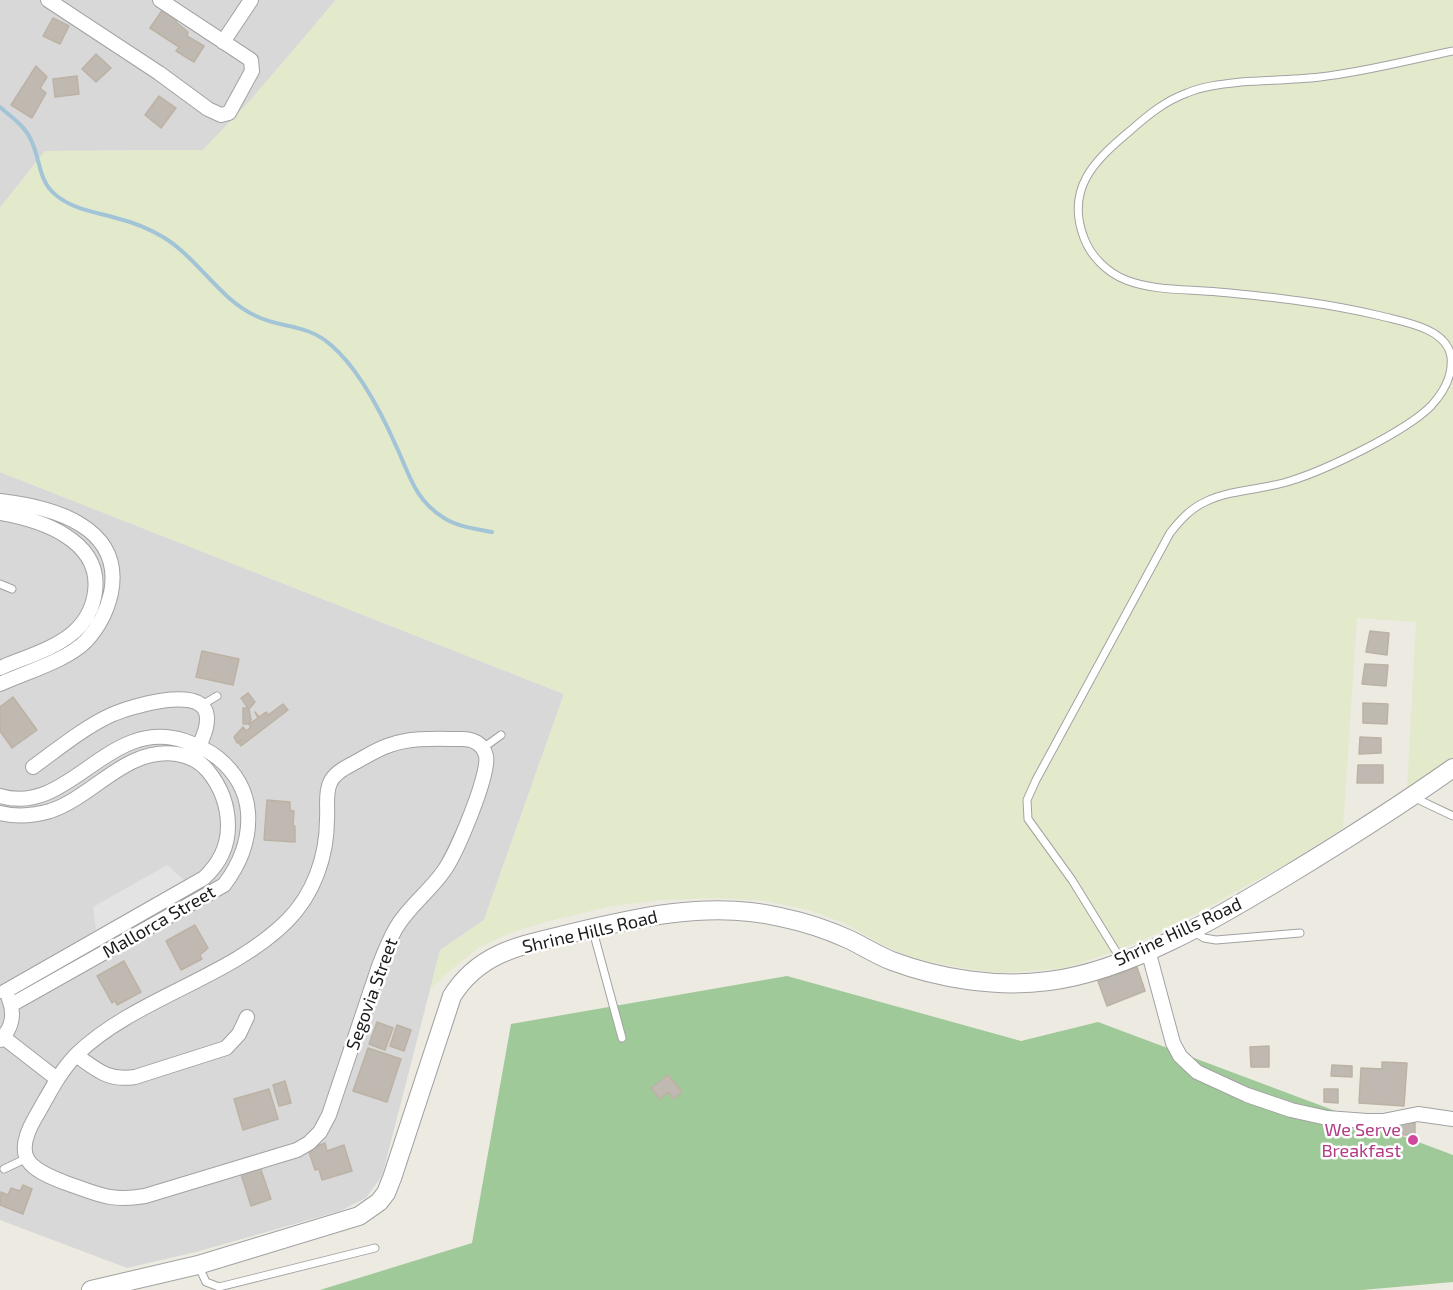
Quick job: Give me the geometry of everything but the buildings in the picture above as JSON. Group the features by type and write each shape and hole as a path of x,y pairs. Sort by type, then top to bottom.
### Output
{"street":[{"path":"48,0 159,73 208,109 225,115 231,111 252,71 253,64 249,58 160,0"},
{"path":"223,42 250,0"},
{"path":"0,501 30,505 77,523 101,541 109,553 112,567 112,583 103,618 84,643 58,658 0,684"},
{"path":"0,513 30,521 73,540 90,560 96,586 90,611 75,631 39,652 0,668"},
{"path":"94,572 112,567"},
{"path":"33,767 92,726 126,709 142,704 185,699 202,705 206,715 207,722 197,752"},
{"name":"Mallorca Street","path":"0,796 15,800 44,795 120,746 134,741 170,737 197,752 224,763 241,785 248,813 245,844 234,872 224,885 11,1005"},
{"path":"27,1158 25,1141 28,1130 57,1079 76,1055 115,1026 268,939 288,921 302,904 314,884 322,861 326,839 327,791 334,776 382,748 403,742 470,739 483,748"},
{"name":"Segovia Street","path":"27,1158 38,1172 47,1176 107,1197 129,1199 282,1155 309,1143 320,1132 329,1115 388,944 408,911 433,884 453,857 484,774 486,756 483,748"},
{"name":"Mallorca Street","path":"0,813 20,816 50,811 62,806 127,763 141,757 154,753 197,752"},
{"name":"Mallorca Street","path":"2,990 204,878 221,859 228,830 225,800 197,752"},
{"name":"Shrine Hills Road","path":"91,1290 198,1264 345,1221 371,1209 386,1193 392,1178 447,1008 460,983 469,972 499,954 612,923 662,915 715,911 759,913 803,922 827,930 891,961 952,977 1002,983 1051,981 1084,974 1122,961 1191,930 1278,881 1453,768"},
{"path":"156,906 164,919"},
{"path":"1148,950 1173,1043 1180,1056 1197,1072 1247,1095 1310,1115 1367,1121 1383,1121 1418,1114 1453,1119"},
{"path":"2,990 11,1005 13,1016 10,1028 2,1039 57,1079"},
{"path":"76,1055 111,1077 123,1079 135,1077 226,1048 239,1034 247,1017"}],"lane":[{"path":"1122,961 1072,880 1028,819 1027,800 1170,533 1187,513 1198,505 1225,495 1268,487 1307,476 1395,431 1419,416 1441,393 1452,368 1451,354 1447,344 1429,331 1361,312 1303,300 1156,286 1126,280 1112,273 1101,264 1085,242 1077,212 1083,182 1104,153 1142,120 1172,99 1190,91 1233,83 1320,77 1453,51"},
{"path":"0,584 12,589"},
{"path":"202,705 217,696"},
{"path":"483,748 501,735"},
{"path":"1412,796 1453,816"},
{"path":"592,928 622,1038"},
{"path":"1191,930 1204,939 1216,940 1300,933"},
{"path":"4,1169 27,1158"},
{"path":"198,1264 206,1282 219,1287 375,1248"}],"shaded area":[{"path":"0,0 336,0 249,102 203,150 45,151 0,208"},
{"path":"0,472 564,694 484,920 440,951 382,1176 366,1198 340,1211 196,1252 127,1268 0,1220"},
{"path":"167,865 184,880 96,930 93,907"}],"green space":[{"path":"336,0 1453,0 1453,757 1407,789 1416,622 1357,618 1343,828 1288,863 1145,939 1066,968 1002,973 915,959 885,946 844,923 809,910 767,901 717,898 663,900 612,906 510,933 478,948 430,990 440,950 484,920 564,694 0,472 0,208 45,151 203,150 249,102"},
{"path":"787,976 1021,1041 1098,1022 1453,1155 1453,1282 1362,1290 320,1290 472,1243 511,1024"}],"waterway":[{"path":"0,107 25,130 34,148 46,184 57,196 78,208 146,228 175,246 219,289 243,308 266,320 312,333 331,345 351,366 369,393 415,487 426,503 455,524 492,532"}],"place":[{"name":"We Serve Breakfast","path":"1413,1140"}]}
